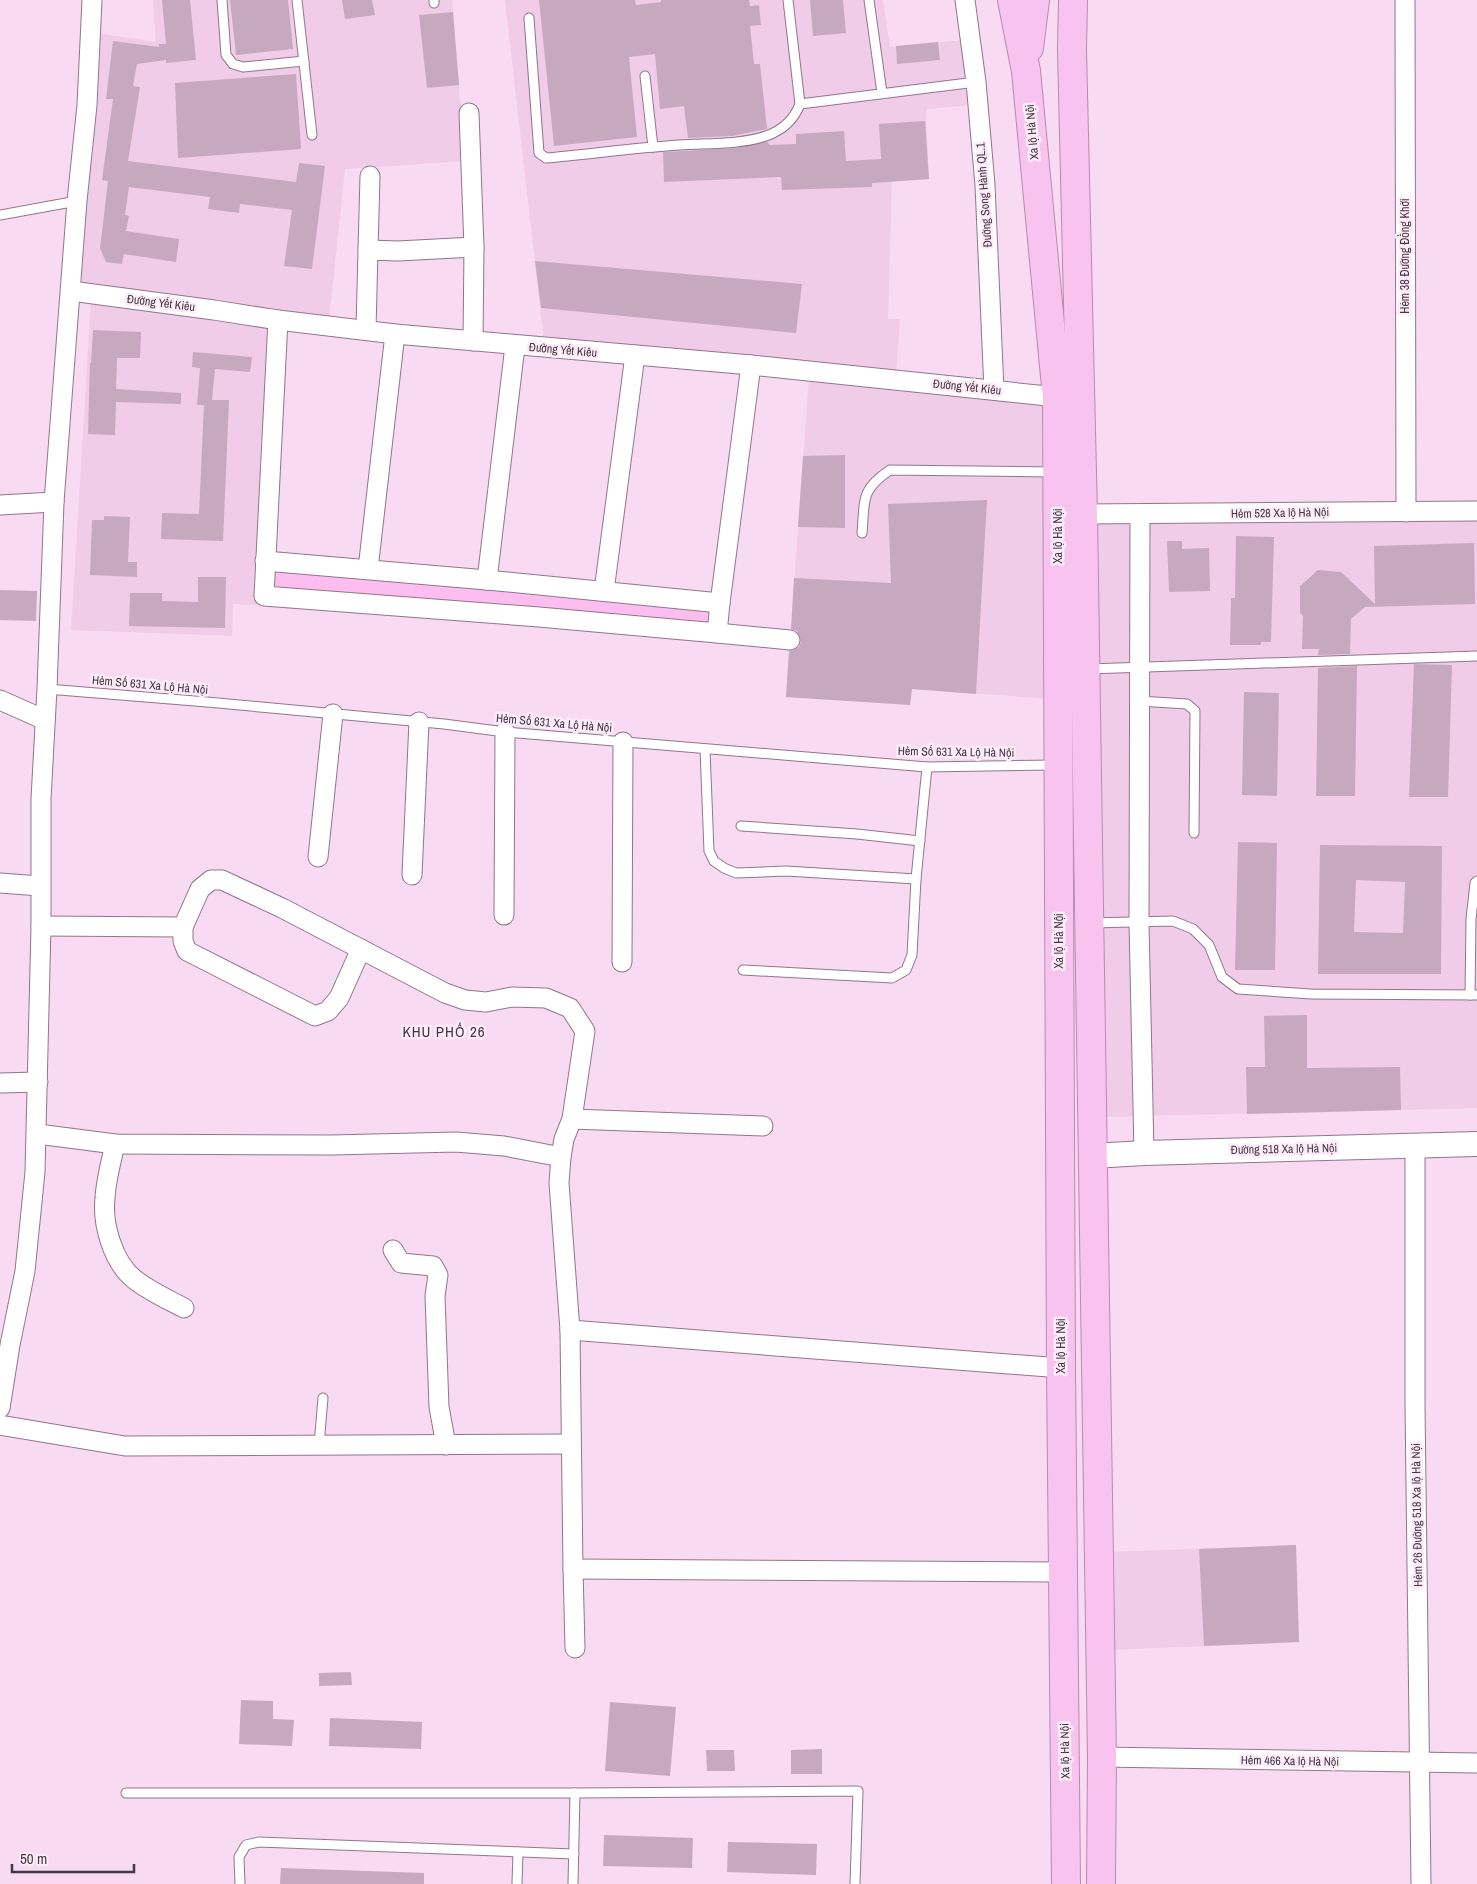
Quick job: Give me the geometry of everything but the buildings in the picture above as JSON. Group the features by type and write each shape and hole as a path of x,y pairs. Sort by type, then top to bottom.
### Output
{"highway":[{"name":"Xa lộ Hà Nội","path":"1044,0 1072,50 1084,514 1088,923 1102,1757 1101,1884"},
{"name":"Xa lộ Hà Nội","path":"1044,0 1026,71 1057,397 1061,1368 1066,1884"}],"street":[{"path":"0,1408 10,1345 26,1271 38,1134 41,799 54,502 77,201 87,105 92,0"},
{"name":"Đường Song Hành QL.1","path":"964,0 976,82 985,185 994,390"},
{"name":"Hẻm 38 Đường Đồng Khởi","path":"1405,0 1406,512"},
{"path":"469,113 474,247 473,341"},
{"path":"366,330 370,176"},
{"path":"368,250 398,251 474,247"},
{"name":"Đường Yết Kiêu","path":"71,291 278,320 395,334 515,346 752,365 1057,397"},
{"path":"278,320 264,596 538,617 790,640"},
{"path":"368,569 395,334"},
{"path":"487,580 515,346"},
{"path":"604,591 635,355"},
{"path":"718,633 720,603 752,365"},
{"path":"0,505 54,502"},
{"name":"Hẻm 528 Xa lộ Hà Nội","path":"1084,514 1477,511"},
{"path":"1140,515 1139,923 1144,1152"},
{"path":"265,561 368,569 720,603"},
{"path":"0,700 45,720"},
{"path":"318,857 333,714"},
{"path":"412,876 419,722"},
{"path":"504,915 505,732"},
{"path":"622,962 623,742"},
{"path":"361,950 339,998 328,1012 315,1016 187,951 183,940 183,927 200,889 211,880 222,880 282,908 446,993 465,1000 486,1002 512,997 546,998 570,1008 585,1031 572,1119 564,1139 559,1184 570,1330 570,1444 575,1648"},
{"path":"0,882 40,886"},
{"path":"41,926 183,927"},
{"path":"0,1083 38,1082"},
{"path":"572,1119 763,1126"},
{"path":"38,1134 115,1144 332,1145 456,1142 504,1146 561,1157"},
{"path":"115,1144 104,1199 108,1235 119,1263 132,1277 150,1290 184,1308"},
{"name":"Đường 518 Xa lộ Hà Nội","path":"1092,1156 1144,1152 1477,1144"},
{"name":"Hẻm 26 Đường 518 Xa lộ Hà Nội","path":"1415,1146 1415,1405 1421,1884"},
{"path":"393,1250 401,1263 433,1266 438,1275 435,1296 435,1340 439,1407 446,1444"},
{"path":"570,1330 1061,1368"},
{"path":"0,1425 125,1446 570,1444"},
{"path":"573,1570 1063,1572"},
{"name":"Hẻm 466 Xa lộ Hà Nội","path":"1102,1757 1477,1763"}],"lane":[{"path":"222,0 226,55 233,64 243,67 304,61"},
{"path":"297,0 312,135"},
{"path":"529,18 539,153 546,158 744,140 766,136 789,123 795,116 800,104 788,0"},
{"path":"869,0 882,93"},
{"path":"645,76 653,147"},
{"path":"800,104 976,82"},
{"path":"0,215 77,201"},
{"path":"862,533 866,494 874,480 890,470 1057,472"},
{"path":"1086,669 1477,656"},
{"name":"Hẻm Số 631 Xa Lộ Hà Nội","path":"47,690 207,702 505,732 927,767 1059,765"},
{"path":"1140,700 1187,704 1195,711 1194,832"},
{"path":"705,749 709,851 714,861 724,868 736,872 786,871 916,879"},
{"path":"743,970 892,978 906,970 912,955 916,879 927,767"},
{"path":"741,826 857,834 920,841"},
{"path":"1088,923 1173,921 1193,930 1209,945 1222,976 1238,989 1312,994 1473,995 1471,919 1475,883 1477,880"},
{"path":"319,1445 323,1398"},
{"path":"126,1792 575,1793 858,1791 855,1884"},
{"path":"573,1884 575,1793"},
{"path":"240,1884 240,1857 246,1845 259,1842 574,1854"},
{"path":"517,1884 518,1852"}],"shaded area":[{"path":"153,0 452,0 465,161 345,169 329,320 77,286 97,33 156,42"},
{"path":"505,0 883,0 890,47 964,40 972,105 926,109 929,179 892,182 888,319 900,319 896,375 544,342"},
{"path":"91,300 272,326 257,605 233,604 232,636 71,630"},
{"path":"809,377 1048,401 1052,699 912,689 910,705 786,697"},
{"path":"1477,516 1477,1108 1101,1117 1093,520"},
{"path":"271,567 714,608 712,627 270,591"},
{"path":"1296,1545 1299,1642 1110,1650 1108,1552"}],"district":[{"name":"KHU PHỐ 26","path":"444,1031"}]}
